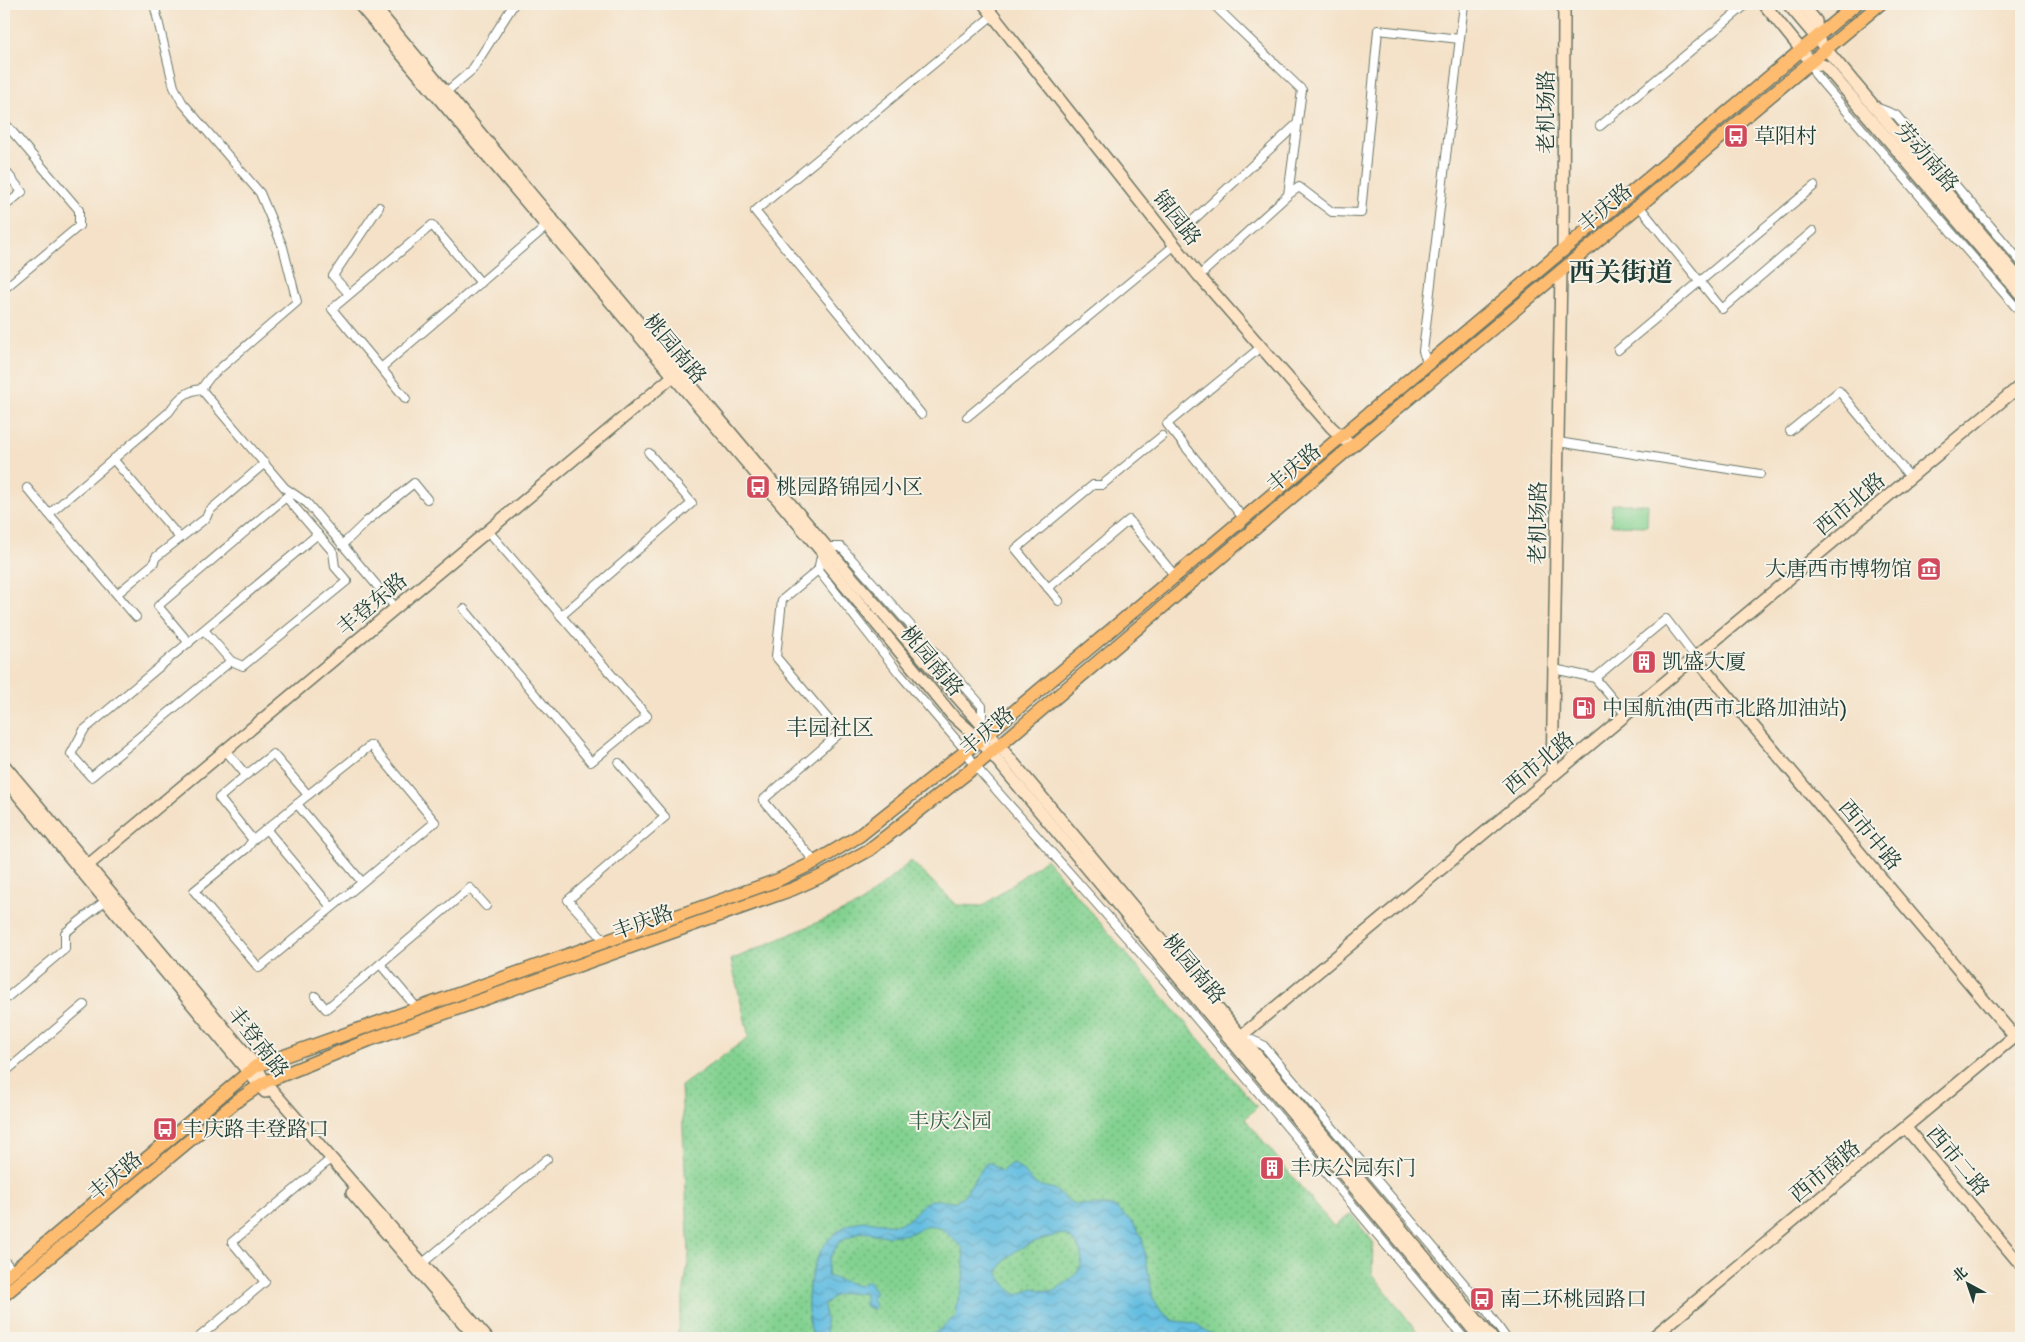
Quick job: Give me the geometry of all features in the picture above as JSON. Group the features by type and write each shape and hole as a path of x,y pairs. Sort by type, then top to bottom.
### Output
{"main road":[{"name":"丰庆路","path":"8,1275 252,1069 605,940 778,880 815,862 859,836 966,751 983,733 1341,438 1427,363 1856,4"},
{"name":"丰庆路","path":"4,1295 238,1100 262,1084 370,1040 793,889 824,876 868,850 1043,710 1352,446 1880,4"}],"street":[{"path":"49,514 169,412 176,402 188,391 202,389 210,377 297,302 283,247 260,193 182,102 174,87 154,4"},
{"name":"桃园南路","path":"359,4 547,226 676,373"},
{"name":"桃园南路","path":"372,4 676,373 983,733 994,749 1480,1338"},
{"path":"446,92 472,70 514,4"},
{"name":"锦园路","path":"984,4 1199,276 1341,438 1352,446"},
{"path":"1213,4 1302,90 1288,195"},
{"path":"1427,363 1423,350 1464,4"},
{"name":"老机场路","path":"1563,251 1564,4"},
{"path":"1600,126 1747,4"},
{"path":"1754,4 1765,6"},
{"path":"1788,4 1817,36"},
{"path":"1802,4 1816,20 1817,36"},
{"name":"劳动南路","path":"1765,6 1811,62 1825,66 2021,296"},
{"path":"921,414 755,212 993,15"},
{"path":"1199,276 1288,195 1299,188 1332,212 1361,213 1378,30 1460,39"},
{"name":"劳动南路","path":"1817,36 1872,106 2021,281"},
{"path":"1811,62 1815,74 2021,314"},
{"path":"1872,106 1896,115 2021,262"},
{"path":"4,122 79,210 79,226 4,289"},
{"path":"1189,224 1298,123"},
{"path":"4,170 22,192 4,207"},
{"path":"1618,350 1814,186"},
{"path":"1639,206 1722,309 1812,231"},
{"path":"349,294 333,276 379,207"},
{"path":"406,399 332,309 432,225 481,283"},
{"path":"381,368 547,226"},
{"path":"967,416 1175,245"},
{"name":"老机场路","path":"1552,776 1561,272"},
{"path":"1244,519 1167,424 1261,347"},
{"name":"丰登东路","path":"88,866 489,532 676,373"},
{"name":"西市北路","path":"1241,1036 2021,385"},
{"path":"202,389 285,488 307,503 396,608"},
{"path":"1790,431 1838,391 1910,477"},
{"path":"1059,601 1016,549 1093,485 1102,485 1162,436"},
{"path":"1558,442 1760,474"},
{"path":"561,616 692,504 649,453"},
{"path":"113,459 180,538"},
{"path":"117,594 265,463"},
{"path":"342,545 367,521 414,483 427,499"},
{"path":"27,488 136,617"},
{"path":"189,643 158,606 286,497 333,552 335,567 347,581 243,666 231,661 204,630"},
{"path":"1048,588 1129,520 1175,576"},
{"path":"464,608 591,762 647,716 489,532"},
{"path":"231,661 91,777 71,754 84,730 318,534"},
{"path":"815,862 762,800 840,733 776,657 782,600 818,570 825,549"},
{"name":"桃园南路","path":"825,549 827,564 952,715 983,733"},
{"path":"818,570 899,674 966,751 975,766 1164,980 1464,1338"},
{"path":"1595,678 1666,619 1696,658"},
{"name":"西市中路","path":"1696,658 2018,1034"},
{"path":"1554,670 1595,678 1626,715"},
{"path":"371,745 435,822 258,968 194,891 297,804 371,745"},
{"name":"桃园南路","path":"994,749 1241,1036 1492,1338"},
{"path":"226,751 246,775"},
{"path":"253,840 219,798 246,775 273,754 308,795"},
{"path":"605,940 568,900 665,817 619,763"},
{"name":"丰登南路","path":"4,765 88,866 326,1163 476,1338"},
{"name":"丰登南路","path":"4,778 105,901 252,1069"},
{"path":"297,804 362,882"},
{"path":"266,829 332,908"},
{"path":"315,996 326,1009 470,888 486,906"},
{"path":"4,1000 65,949 65,933 105,901"},
{"path":"380,964 417,1008"},
{"path":"4,1073 84,1005"},
{"name":"西市南路","path":"1652,1338 2018,1034"},
{"path":"1241,1036 1263,1045 1487,1311 1506,1338"},
{"name":"丰登南路","path":"262,1084 424,1262 487,1338"},
{"name":"西市二路","path":"1906,1128 2021,1265"},
{"path":"424,1262 547,1159"},
{"path":"198,1338 265,1282 232,1242 326,1163"},
{"path":"4,1260 8,1275"}],"green space":[{"path":"1612,504 1648,504 1647,526 1611,525"},
{"name":"丰庆公园","path":"1046,859 1257,1107 1245,1119 1334,1227 1351,1214 1373,1242 1372,1273 1422,1338 677,1338 689,1255 681,1086 749,1037 731,960 860,904 911,861 957,905 983,906"}],"water":[{"path":"986,1163 991,1163 1001,1172 1010,1164 1015,1164 1037,1185 1054,1189 1075,1204 1113,1206 1133,1223 1142,1237 1153,1298 1161,1311 1175,1321 1195,1323 1217,1338 929,1338 957,1315 955,1308 962,1286 964,1264 963,1248 942,1229 928,1225 909,1234 887,1236 861,1232 839,1242 829,1260 827,1276 859,1286 868,1280 876,1292 872,1299 875,1305 873,1310 865,1306 865,1294 847,1293 837,1295 824,1306 827,1338 813,1338 808,1315 809,1285 824,1245 833,1235 844,1227 857,1222 902,1223 928,1201 954,1201 962,1198","holes":["1064,1234 1078,1246 1082,1257 1081,1263 1073,1278 1052,1292 1033,1288 1018,1295 1010,1290 998,1274 1002,1265 1015,1251 1045,1238"]}],"place":[{"name":"草阳村","path":"1736,136"},
{"name":"桃园路锦园小区","path":"758,487"},
{"name":"大唐西市博物馆","path":"1929,569"},
{"name":"凯盛大厦","path":"1644,662"},
{"name":"中国航油(西市北路加油站)","path":"1584,708"},
{"name":"丰庆路丰登路口","path":"165,1129"},
{"name":"丰庆公园东门","path":"1272,1168"},
{"name":"南二环桃园路口","path":"1482,1299"}],"district":[{"name":"西关街道","path":"1621,272"},
{"name":"丰园社区","path":"830,727"}]}
